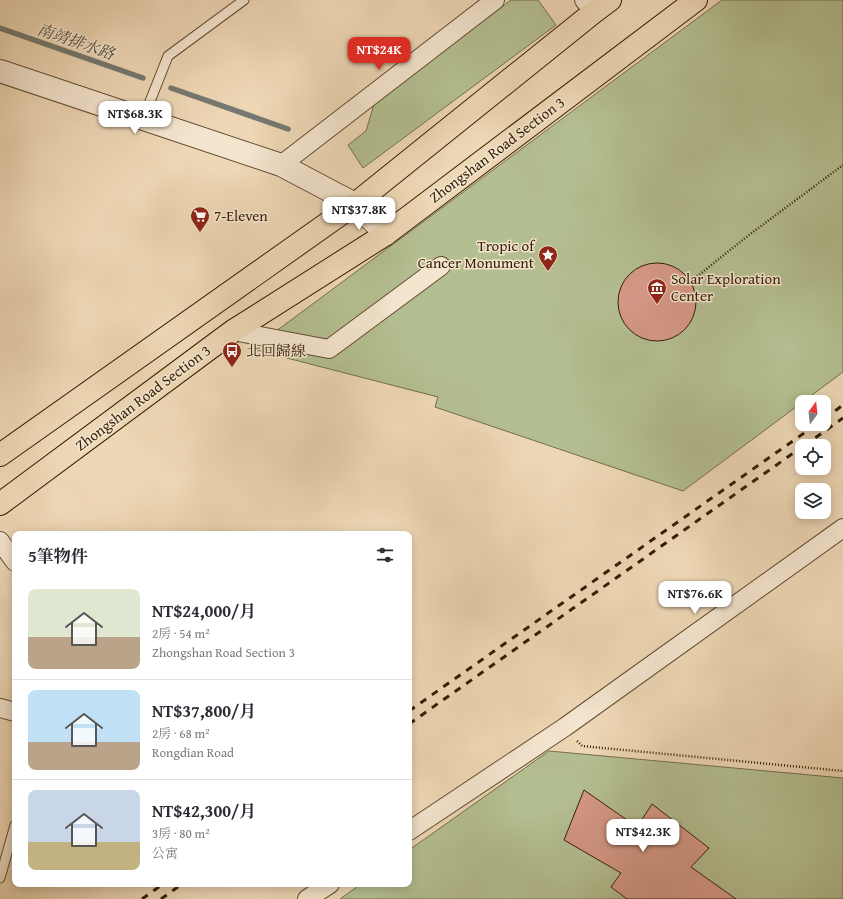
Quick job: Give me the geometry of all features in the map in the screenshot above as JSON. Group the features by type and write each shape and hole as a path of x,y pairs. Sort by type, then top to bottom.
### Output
{"main road":[{"name":"Zhongshan Road Section 3","path":"0,504 233,331 386,234 696,0"},
{"path":"0,455 355,204 596,4"}],"street":[{"path":"281,165 496,0"},
{"path":"0,71 281,165 355,204 386,234"},
{"path":"233,331 329,349 441,266"},
{"path":"412,829 565,727 843,528"},
{"path":"0,541 12,558"},
{"path":"0,708 12,711"},
{"path":"307,899 325,887"}],"lane":[{"path":"143,119 168,56 244,0"},
{"path":"0,878 12,836"}],"path":[{"path":"690,282 749,235 843,165"},
{"path":"565,727 582,746 843,771"}],"green space":[{"path":"511,0 538,0 556,25 363,168 348,145 366,131 375,101"},
{"path":"722,0 843,0 843,372 812,395 795,395 795,408 683,491 435,407 438,397 252,349"},
{"path":"549,751 843,778 843,899 340,899 357,887 412,887 412,848"}],"building":[{"name":"Solar Exploration Center","path":"657,263 672,266 684,275 693,287 696,302 693,317 684,329 672,338 657,341 642,338 630,329 621,317 618,302 621,287 630,275 642,266"},
{"path":"584,790 637,827 652,804 709,848 691,867 736,899 627,899 611,887 621,873 564,840"}],"waterway":[{"name":"南靖排水路","path":"0,28 143,78"},
{"name":"南靖排水路","path":"171,88 288,129"}],"railway":[{"path":"831,414 843,405"},
{"path":"814,439 843,418"},
{"path":"412,709 807,431"},
{"path":"412,722 795,452"},
{"path":"142,899 159,887"},
{"path":"161,899 178,887"}],"place":[{"name":"7-Eleven","path":"200,233"},
{"name":"Tropic of Cancer Monument","path":"548,272"},
{"name":"Solar Exploration Center","path":"657,305"},
{"name":"北回歸線","path":"232,368"}]}
